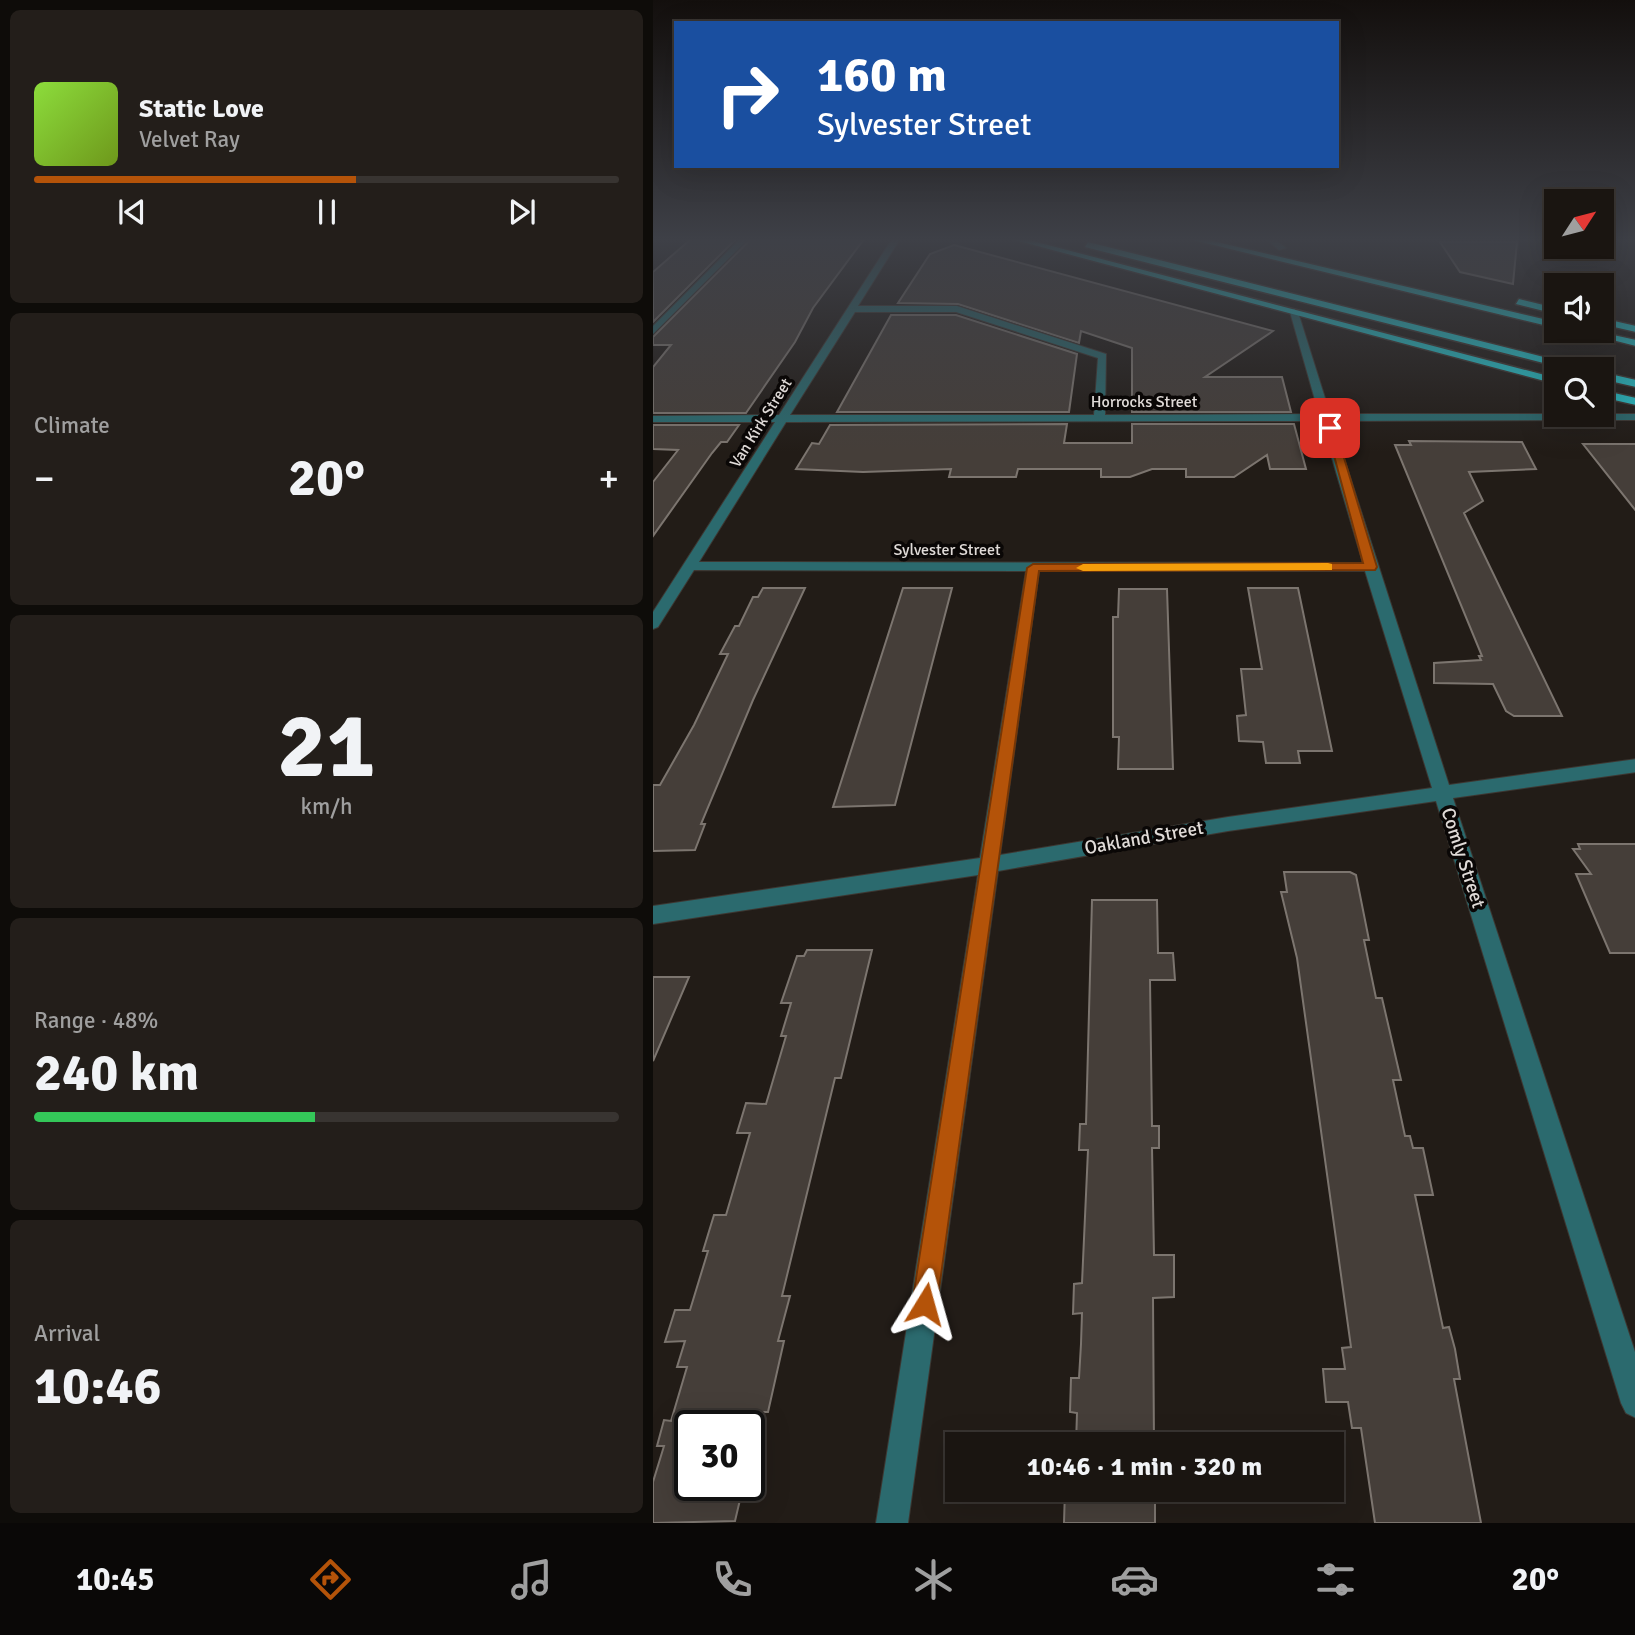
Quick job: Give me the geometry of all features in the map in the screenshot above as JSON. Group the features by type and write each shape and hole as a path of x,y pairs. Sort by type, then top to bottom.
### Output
{"highway":[{"path":"1286,310 1544,378"},
{"path":"1346,310 1544,360"},
{"path":"1497,310 1544,321"},
{"path":"1614,324 1635,329"},
{"path":"1614,335 1635,342"},
{"path":"1614,338 1635,342"},
{"path":"1614,378 1632,383"},
{"path":"1614,396 1635,402"}],"street":[{"path":"653,331 674,310"},
{"name":"Van Kirk Street","path":"653,624 850,310"},
{"path":"960,310 1103,356 1099,418"},
{"name":"Comly Street","path":"1293,312 1635,1403"},
{"name":"Horrocks Street","path":"653,419 1635,417"},
{"name":"Sylvester Street","path":"691,566 1371,567"},
{"path":"892,1523 1033,568"},
{"path":"653,596 670,596"},
{"name":"Oakland Street","path":"653,915 989,864 1228,824 1443,795 1635,765"}],"building":[{"path":"653,310 665,310 653,322"},
{"path":"680,310 812,310 795,342 746,413 653,413 653,367 671,345 653,345 653,337"},
{"path":"977,310 1195,310 1273,331 1205,377 1282,377 1291,412 1132,412 1132,348 1081,331 1079,343"},
{"path":"891,315 956,315 1077,354 1069,412 837,412"},
{"path":"1067,424 1064,443 1132,443 1132,424 1294,424 1306,469 1270,469 1267,455 1234,477 1186,477 1186,469 1152,469 1130,477 1101,477 1101,469 1018,469 1016,477 949,477 951,469 863,472 796,469 812,443 819,444 830,425"},
{"path":"653,425 739,425 727,442 721,442 712,453 653,536 653,482 678,450 653,449"},
{"path":"1409,441 1522,442 1536,469 1469,472 1483,501 1464,513 1562,716 1514,716 1506,711 1493,684 1434,683 1434,663 1481,660 1479,656 1482,656 1395,445 1411,445"},
{"path":"1583,444 1636,444 1636,511"},
{"path":"763,588 805,588 753,700 701,824 705,824 695,850 653,851 653,785 660,785 694,725 728,654 720,654 735,626 739,626 753,597 758,597"},
{"path":"903,588 952,588 895,805 833,807"},
{"path":"1248,588 1298,588 1332,751 1298,751 1300,763 1266,763 1263,742 1239,741 1237,716 1246,715 1241,669 1262,669"},
{"path":"1119,589 1167,589 1173,769 1118,769 1119,737 1113,737 1113,617 1118,617"},
{"path":"1578,844 1636,844 1636,953 1610,953 1576,874 1591,874 1573,849 1580,849"},
{"path":"1284,872 1350,872 1356,875 1369,940 1364,940 1376,998 1382,998 1401,1080 1393,1080 1405,1136 1410,1136 1413,1148 1423,1148 1433,1195 1415,1195 1443,1328 1449,1327 1455,1349 1460,1379 1454,1379 1481,1523 1375,1523 1361,1428 1352,1428 1348,1402 1326,1402 1323,1369 1345,1369 1342,1348 1351,1347 1297,958 1281,892 1287,892"},
{"path":"1092,900 1157,900 1158,953 1173,953 1175,980 1150,980 1152,1126 1159,1126 1159,1148 1152,1148 1154,1255 1174,1255 1174,1297 1153,1298 1154,1432 1076,1432 1077,1413 1070,1412 1071,1378 1079,1378 1081,1344 1082,1313 1073,1314 1074,1284 1082,1283 1088,1150 1079,1150 1080,1124 1086,1124"},
{"path":"807,950 872,950 841,1078 835,1078 782,1296 790,1296 778,1341 784,1341 768,1412 674,1410 687,1367 677,1367 685,1341 665,1342 675,1310 690,1310 708,1251 703,1251 714,1215 726,1215 750,1133 737,1133 746,1103 766,1104 786,1036 781,1036 791,1003 781,1003 797,956 804,956"},
{"path":"653,977 689,977 653,1061"},
{"path":"674,1411 674,1501 740,1501 735,1521 653,1523 653,1482 664,1446 657,1446 664,1420 671,1421"},
{"path":"1065,1502 1155,1502 1155,1523 1064,1523"}],"slow traffic":[{"path":"1083,568 1328,567"}],"route":[{"path":"925,1304 1033,568 1371,567 1330,428"}]}
